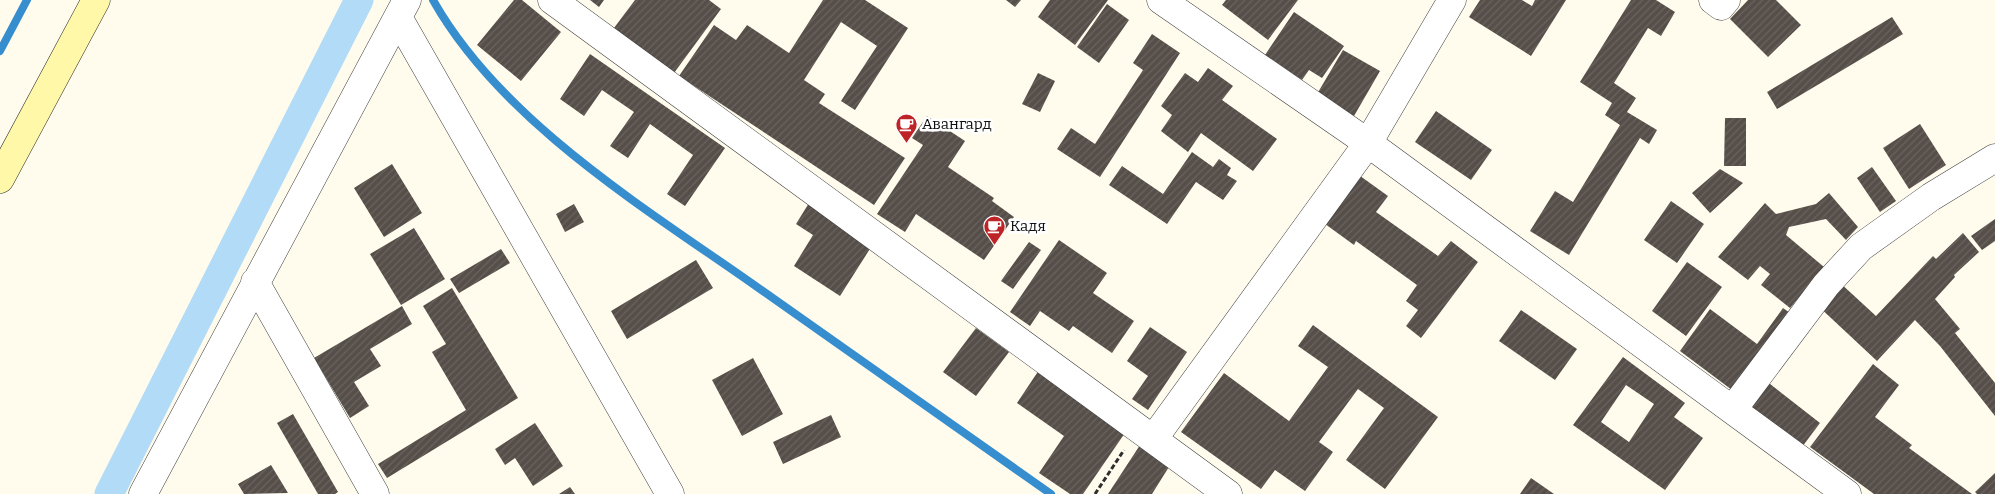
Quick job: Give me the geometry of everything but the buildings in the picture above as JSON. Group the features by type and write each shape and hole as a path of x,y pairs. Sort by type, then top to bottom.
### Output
{"main road":[{"path":"0,179 96,0"}],"street":[{"path":"552,0 1154,438 1228,494"},
{"path":"1161,0 1368,143 1847,494"},
{"path":"1154,438 1368,143 1452,0"},
{"path":"1713,0 1721,6 1726,0"},
{"path":"143,494 403,9"},
{"path":"403,9 670,494"},
{"path":"1733,409 1826,285 1861,247 1931,197 1995,158"},
{"path":"255,282 375,494"}],"path":[{"path":"1095,494 1132,439 1154,438"}],"waterway":[{"path":"0,51 27,0"},
{"path":"109,494 359,0"},
{"path":"433,0 461,43 495,83 575,157 663,222 1051,494"}],"place":[{"name":"Авангард","path":"906,143"},
{"name":"Кадя","path":"994,245"}]}
